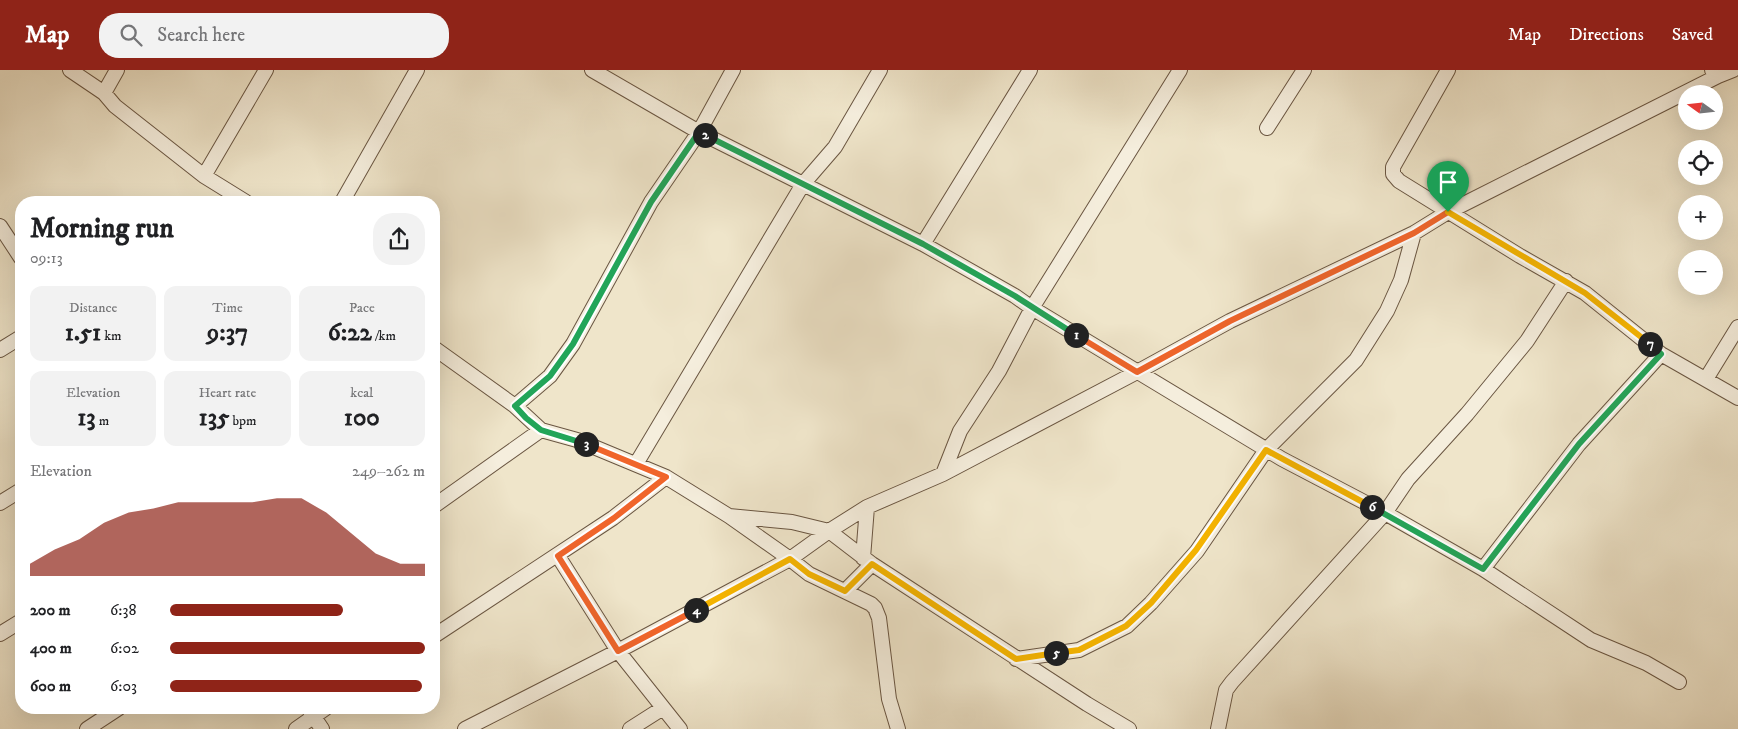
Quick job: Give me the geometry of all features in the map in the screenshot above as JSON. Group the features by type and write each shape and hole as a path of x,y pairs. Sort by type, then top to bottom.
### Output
{"street":[{"path":"70,70 104,93 115,106 204,176 224,196"},
{"path":"104,93 117,70"},
{"path":"204,176 266,70"},
{"path":"345,196 417,70"},
{"path":"592,70 699,132 923,244 1015,296 1266,450 1385,513 1483,569 1590,640 1646,663 1679,682"},
{"path":"515,406 550,376 573,344 651,202 699,132 733,70"},
{"path":"636,464 803,184 835,147 880,70"},
{"path":"923,244 1030,70"},
{"path":"943,474 960,431 999,370 1032,308 1180,70"},
{"path":"1267,128 1304,70"},
{"path":"1448,70 1393,167 1398,181 1520,256 1585,293 1661,354 1738,398"},
{"path":"465,729 618,651 790,559 867,507 943,474 1230,321 1414,233 1448,212 1715,73 1733,70"},
{"path":"0,226 15,249"},
{"path":"1016,659 1079,650 1126,626 1151,603 1196,550 1266,450 1356,360 1387,311 1398,288 1414,233"},
{"path":"1218,729 1226,690 1232,682 1385,513 1408,479 1467,414 1527,342 1566,281"},
{"path":"1706,380 1738,327"},
{"path":"0,350 15,341"},
{"path":"440,352 515,406 541,430 577,440 666,477 729,516 809,574 865,600 875,608 879,618 889,700 898,729"},
{"path":"1483,569 1579,444 1661,354"},
{"path":"440,502 541,430"},
{"path":"440,632 614,518 666,477"},
{"path":"0,503 15,494"},
{"path":"845,591 868,561 867,507"},
{"path":"729,516 792,522 829,531 868,561 1016,659 1129,729"},
{"path":"558,556 618,651 680,729"},
{"path":"0,634 15,625"},
{"path":"630,729 663,708"},
{"path":"87,729 110,714"},
{"path":"296,729 309,714"},
{"path":"312,714 322,729"}],"route":[{"path":"699,132 923,244 1015,296 1137,372 1230,321 1414,233 1448,212 1585,293 1661,354 1579,444 1483,569 1385,513 1266,450 1196,550 1151,603 1126,626 1079,650 1016,659 872,564 845,591 809,574 790,559 618,651 558,556 614,518 666,477 577,440 541,430 515,406 550,376 573,344 651,202 699,132"}]}
